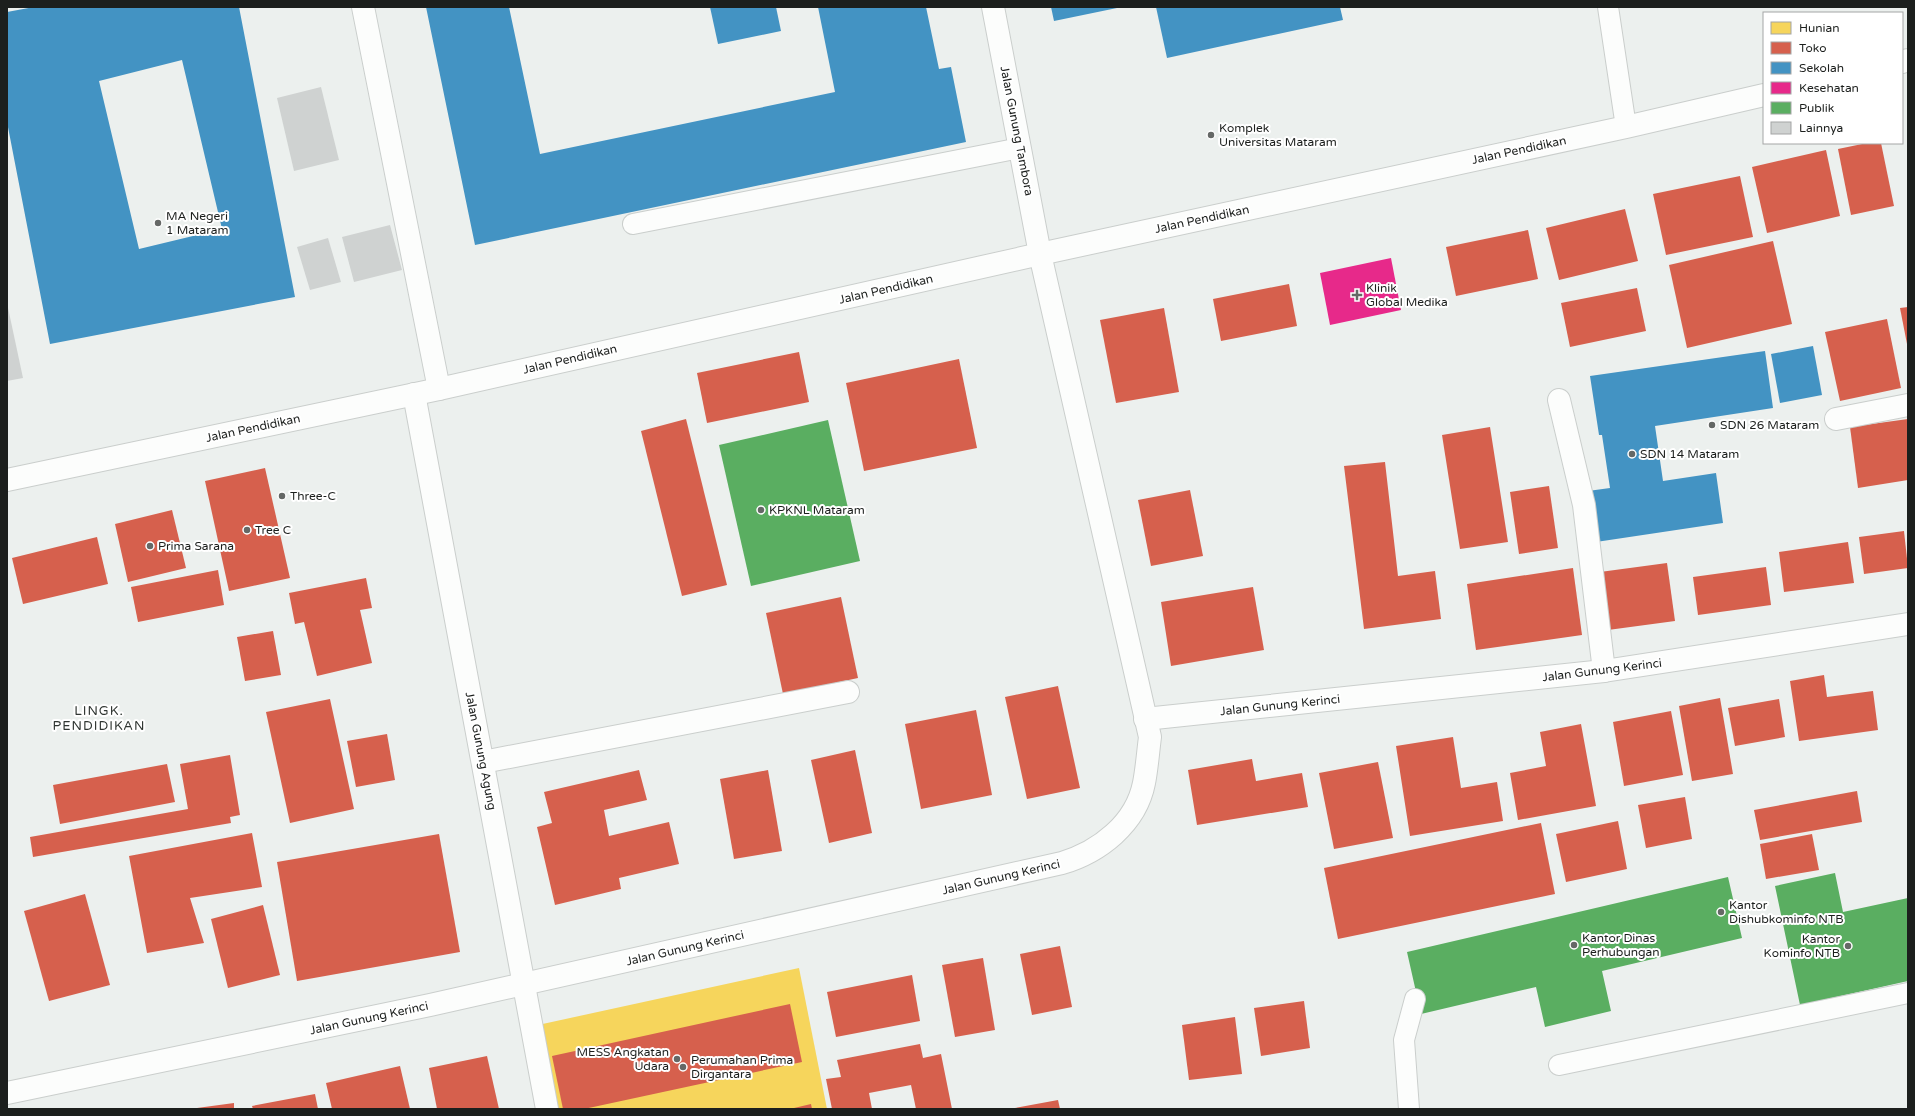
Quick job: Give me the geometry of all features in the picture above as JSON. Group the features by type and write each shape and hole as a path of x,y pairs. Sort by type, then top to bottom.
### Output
{"street":[{"path":"363,7 439,388"},
{"name":"Jalan Gunung Tambora","path":"994,7 1040,254 1145,719"},
{"name":"Jalan Pendidikan","path":"7,480 414,394 1040,254 1626,127 1763,94"},
{"name":"Jalan Gunung Agung","path":"414,394 547,1109"},
{"path":"1559,400 1584,505 1604,671"},
{"path":"1836,419 1908,405"},
{"name":"Jalan Gunung Kerinci","path":"7,1093 430,1005 1075,859 1110,838 1126,823 1136,806 1144,784 1150,737 1145,719 1604,671 1908,624"},
{"path":"483,762 848,692"}],"lane":[{"path":"1608,7 1626,127"},
{"path":"633,224 1020,148"},
{"path":"1559,1065 1908,993"},
{"path":"1409,1109 1404,1040 1415,999"}],"building: Hunian":[{"name":"Perumahan Prima Dirgantara","path":"799,968 827,1109 556,1109 538,1025"}],"building: Toko":[{"path":"1862,144 1881,144 1894,206 1851,215 1838,149"},
{"path":"1826,150 1840,216 1767,233 1752,167"},
{"path":"1740,176 1753,237 1666,255 1653,194"},
{"path":"1625,209 1638,261 1559,280 1546,228"},
{"path":"1528,230 1538,279 1456,296 1446,247"},
{"path":"1773,241 1792,324 1687,348 1669,265"},
{"path":"1289,284 1297,326 1221,341 1213,299"},
{"path":"1637,288 1646,331 1570,347 1561,303"},
{"path":"1908,307 1908,344 1907,344 1900,308"},
{"path":"1164,308 1179,392 1116,403 1100,320"},
{"path":"1887,319 1901,388 1840,401 1825,332"},
{"path":"799,352 809,402 707,423 697,373"},
{"path":"959,359 977,448 864,471 846,383"},
{"path":"686,419 727,585 682,596 641,431"},
{"path":"1908,419 1908,480 1858,488 1850,427"},
{"path":"1490,427 1508,542 1460,549 1442,435"},
{"path":"1385,462 1398,576 1435,571 1441,619 1364,629 1344,466"},
{"name":"Tree C","path":"265,468 290,578 229,591 205,481"},
{"path":"1549,486 1558,548 1519,554 1510,492"},
{"path":"1190,490 1203,556 1151,566 1138,500"},
{"name":"Prima Sarana","path":"172,510 186,568 128,582 115,524"},
{"path":"1904,531 1908,568 1864,574 1859,537"},
{"path":"97,537 108,584 23,604 12,558"},
{"path":"1848,542 1854,583 1784,592 1779,552"},
{"path":"1667,563 1675,621 1608,630 1600,572"},
{"path":"1766,567 1771,605 1698,615 1693,577"},
{"path":"1573,568 1582,635 1476,650 1467,584"},
{"path":"218,570 224,605 138,622 131,587"},
{"path":"366,578 372,608 360,610 372,663 317,676 304,622 295,624 289,593"},
{"path":"1253,587 1264,650 1171,666 1161,602"},
{"path":"841,597 858,678 783,694 766,613"},
{"path":"273,631 281,675 245,681 237,637"},
{"path":"1824,675 1827,697 1873,691 1878,730 1799,741 1790,681"},
{"path":"1058,686 1080,788 1027,799 1005,697"},
{"path":"1720,698 1733,774 1692,781 1679,706"},
{"path":"330,699 354,809 290,823 266,712"},
{"path":"1779,699 1785,737 1735,746 1728,708"},
{"path":"976,710 992,795 921,809 905,724"},
{"path":"1671,711 1683,775 1624,786 1613,722"},
{"path":"1581,724 1596,806 1518,820 1510,773 1546,766 1540,732"},
{"path":"387,734 395,780 356,787 347,741"},
{"path":"1453,737 1461,788 1497,782 1503,821 1410,836 1396,746"},
{"path":"855,750 872,833 829,843 811,760"},
{"path":"230,755 240,815 230,817 231,823 33,857 30,837 188,809 180,764"},
{"path":"1252,759 1256,781 1302,773 1308,807 1197,825 1188,770"},
{"path":"1378,762 1393,838 1334,849 1319,773"},
{"path":"167,764 175,802 60,824 53,785"},
{"path":"639,770 647,800 604,810 609,836 669,822 679,864 619,878 621,889 555,905 537,827 552,823 544,792"},
{"path":"768,770 782,851 734,859 720,779"},
{"path":"1857,791 1862,822 1760,840 1754,810"},
{"path":"1685,797 1692,839 1646,848 1638,805"},
{"path":"1618,821 1627,869 1566,882 1556,834"},
{"path":"1541,823 1555,894 1338,939 1324,868"},
{"path":"252,833 262,887 190,898 204,943 147,953 129,856"},
{"path":"439,834 460,952 297,981 277,862"},
{"path":"1812,834 1819,870 1766,879 1760,844"},
{"path":"85,894 110,985 49,1001 24,911"},
{"path":"263,905 280,975 228,988 211,919"},
{"path":"1060,946 1072,1007 1032,1015 1020,954"},
{"path":"983,958 995,1030 955,1037 942,965"},
{"path":"912,975 920,1021 836,1037 827,992"},
{"path":"1304,1001 1310,1048 1261,1056 1254,1008"},
{"name":"MESS Angkatan Udara","path":"790,1004 802,1062 584,1109 563,1109 552,1056"},
{"path":"1235,1017 1242,1074 1189,1080 1182,1025"},
{"path":"920,1044 923,1058 941,1054 952,1109 916,1109 911,1085 869,1093 872,1109 832,1109 826,1079 841,1077 837,1060"},
{"path":"487,1056 499,1109 437,1109 429,1068"},
{"path":"400,1066 410,1109 332,1109 326,1083"},
{"path":"315,1094 318,1109 253,1109 252,1106"},
{"path":"1058,1100 1060,1109 1015,1109 1015,1108"},
{"path":"234,1103 234,1109 197,1109 197,1108"},
{"path":"811,1104 812,1109 794,1109 794,1108"}],"building: Sekolah":[{"name":"MA Negeri 1 Mataram","path":"34,7 239,7 295,297 50,344 7,122 7,12","holes":["182,60 222,229 139,249 99,81"]},
{"path":"426,7 509,7 540,154 835,92 818,7 926,7 939,69 951,67 966,142 475,245"},
{"path":"710,7 776,7 781,31 718,44"},
{"path":"1051,7 1117,7 1117,8 1054,21"},
{"path":"1156,7 1340,7 1343,20 1167,58"},
{"path":"1813,346 1822,395 1780,403 1771,354"},
{"name":"SDN 14 Mataram","path":"1765,351 1773,408 1655,426 1663,481 1716,473 1723,523 1596,542 1588,491 1610,488 1602,435 1599,435 1590,376"}],"building: Kesehatan":[{"path":"1391,258 1401,310 1330,325 1320,273"}],"building: Publik":[{"path":"828,420 860,561 751,586 719,445"},
{"name":"Kantor Kominfo NTB","path":"1835,873 1843,912 1908,898 1908,981 1800,1005 1775,886"},
{"name":"Kantor Dinas Perhubungan","path":"1728,877 1742,938 1602,971 1611,1011 1545,1027 1536,987 1421,1014 1407,952"}],"building: Lainnya":[{"path":"321,87 339,160 294,171 277,98"},
{"path":"390,225 402,270 354,282 342,237"},
{"path":"328,238 341,282 310,290 297,247"},
{"path":"7,303 23,378 7,381"}],"place":[{"name":"Komplek Universitas Mataram","path":"1211,135"},
{"name":"MA Negeri 1 Mataram","path":"158,223"},
{"name":"Klinik Global Medika","path":"1357,295"},
{"name":"SDN 26 Mataram","path":"1712,425"},
{"name":"SDN 14 Mataram","path":"1632,454"},
{"name":"Three-C","path":"282,496"},
{"name":"KPKNL Mataram","path":"761,510"},
{"name":"Tree C","path":"247,530"},
{"name":"Prima Sarana","path":"150,546"},
{"name":"Kantor Dishubkominfo NTB","path":"1721,912"},
{"name":"Kantor Dinas Perhubungan","path":"1574,945"},
{"name":"Kantor Kominfo NTB","path":"1848,946"},
{"name":"MESS Angkatan Udara","path":"677,1059"},
{"name":"Perumahan Prima Dirgantara","path":"683,1067"}],"district":[{"name":"LINGK. PENDIDIKAN","path":"99,718"}]}
